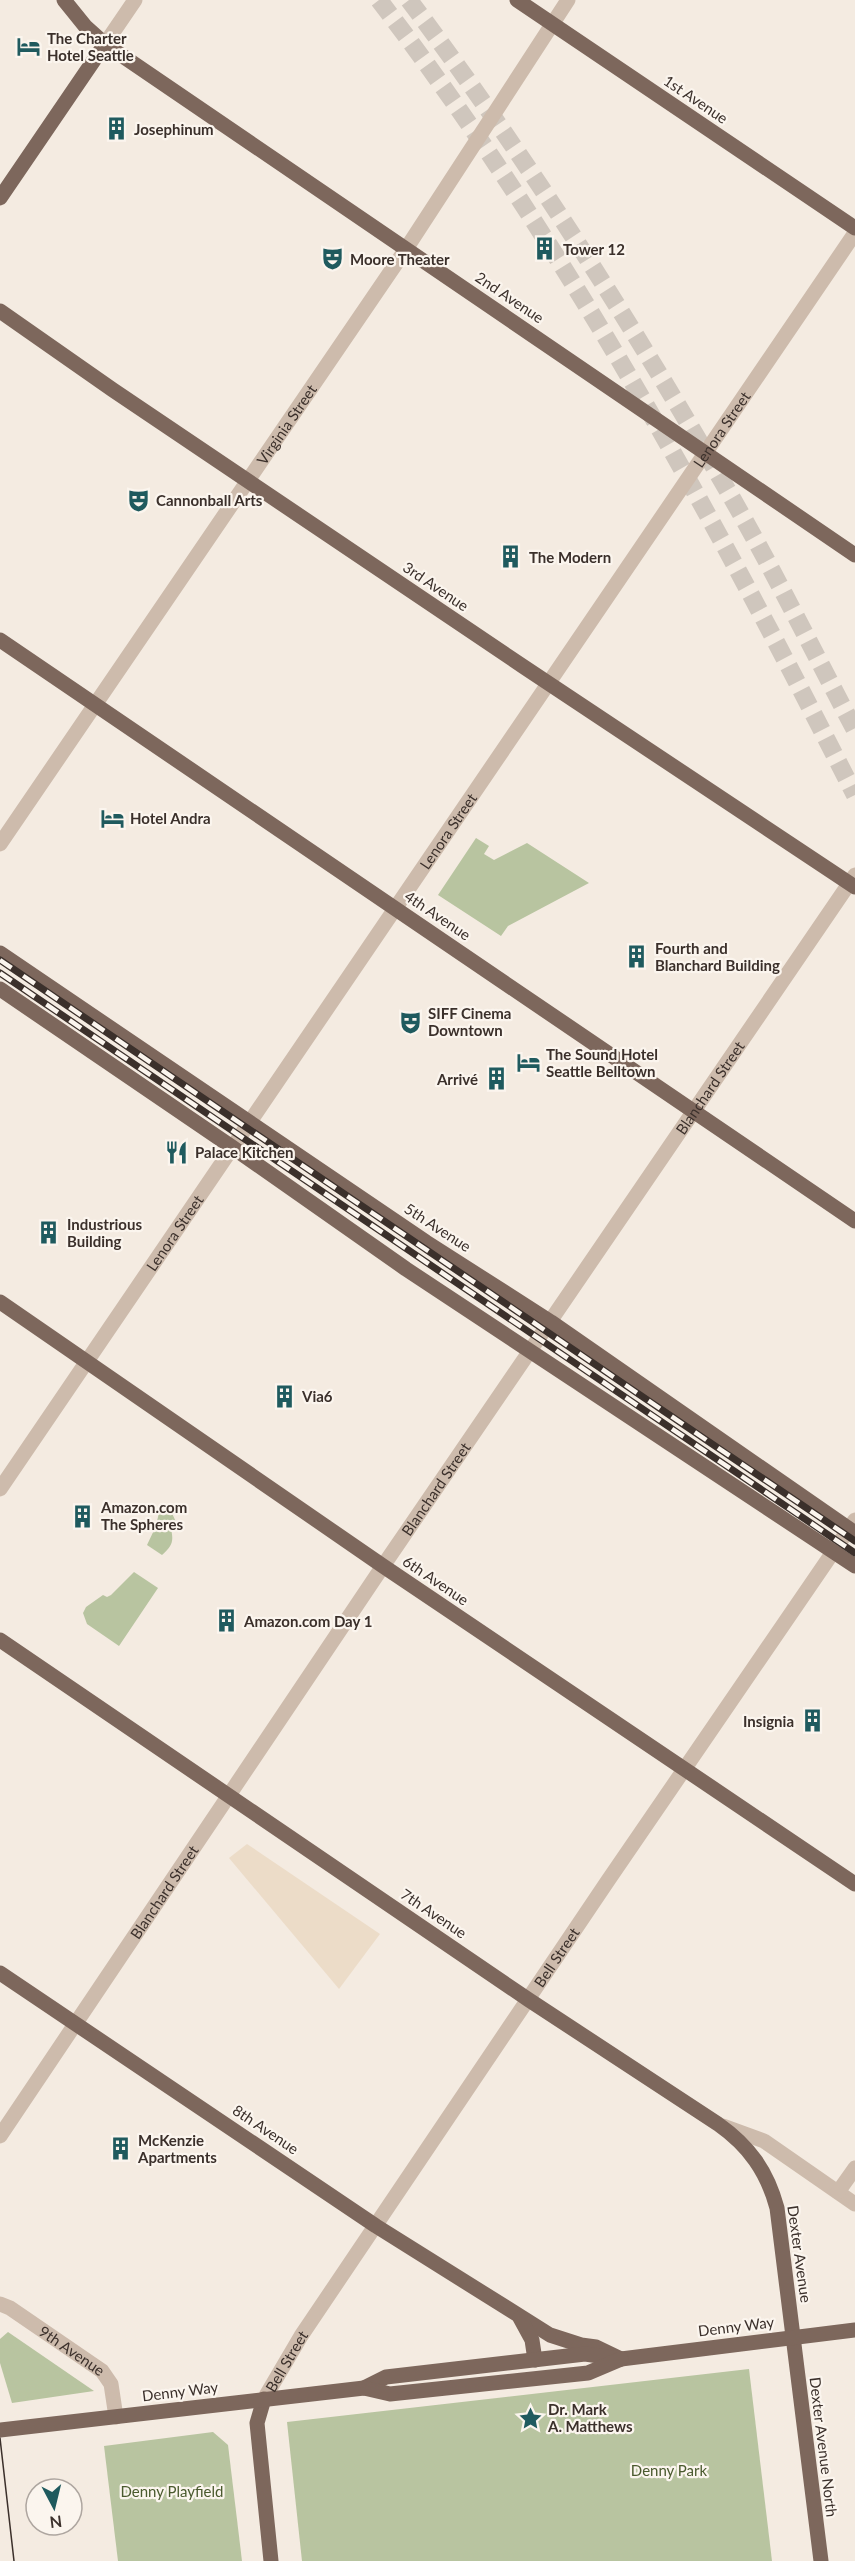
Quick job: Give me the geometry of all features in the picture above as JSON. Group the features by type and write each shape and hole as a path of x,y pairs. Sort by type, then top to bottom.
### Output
{"main road":[{"name":"2nd Avenue","path":"64,0 85,26 105,44 855,555"},
{"name":"1st Avenue","path":"517,0 855,231"},
{"path":"0,198 105,44"},
{"name":"3rd Avenue","path":"0,311 548,683 853,882"},
{"name":"4th Avenue","path":"0,640 855,1221"},
{"name":"5th Avenue","path":"0,953 249,1123 426,1242 551,1322 853,1527"},
{"path":"0,989 406,1269 855,1566"},
{"name":"6th Avenue","path":"0,1302 383,1566 855,1884"},
{"name":"7th Avenue","path":"0,1640 529,2000 718,2124"},
{"name":"8th Avenue","path":"0,1973 376,2226 550,2335 581,2345 596,2347 621,2358"},
{"name":"Dexter Avenue","path":"718,2124 745,2146 765,2175 772,2191 780,2225 793,2337"},
{"path":"514,2312 530,2334 535,2360"},
{"name":"Denny Way","path":"364,2388 386,2377 585,2354 621,2358 855,2330"},
{"name":"Dexter Avenue North","path":"793,2337 821,2561"},
{"name":"Denny Way","path":"0,2430 364,2388 390,2394 588,2373 621,2358"},
{"path":"264,2399 257,2423 271,2561"}],"street":[{"path":"105,44 135,0"},
{"name":"Virginia Street","path":"0,844 406,249 568,0"},
{"name":"Lenora Street","path":"0,1489 855,231"},
{"name":"Blanchard Street","path":"0,2136 383,1566 853,882"},
{"name":"Bell Street","path":"264,2399 301,2336 607,1882 834,1551 853,1527"},
{"name":"7th Avenue","path":"718,2124 764,2141 855,2204"},
{"path":"838,2192 855,2168"},
{"name":"9th Avenue","path":"0,2304 10,2308 102,2371 111,2384 116,2417"}],"green space":[{"path":"476,838 489,846 484,854 494,860 527,843 589,883 508,926 501,936 438,895"},
{"path":"160,1508 171,1511 176,1522 171,1529 171,1544 162,1555 147,1545 156,1526"},
{"path":"134,1572 158,1588 119,1646 87,1624 83,1613 86,1607 103,1595 107,1597 111,1595"},
{"path":"8,2332 94,2391 12,2403 0,2363 0,2339"},
{"name":"Denny Park","path":"749,2369 772,2561 302,2561 287,2422"},
{"name":"Denny Playfield","path":"213,2432 228,2445 242,2561 118,2561 104,2446"}],"shaded area":[{"path":"247,1844 380,1934 339,1989 229,1858"}],"tunnel":[{"path":"379,0 448,94 513,189 635,387 748,589 855,795"},
{"path":"409,0 535,178 651,361 742,516 855,730"}],"tram line":[{"path":"0,2438 14,2561"}],"railway":[{"path":"0,960 855,1541"},
{"path":"0,973 855,1553"}],"place":[{"name":"The Charter Hotel Seattle","path":"29,47"},
{"name":"Josephinum","path":"116,129"},
{"name":"Tower 12","path":"545,249"},
{"name":"Moore Theater","path":"332,259"},
{"name":"Cannonball Arts","path":"138,500"},
{"name":"The Modern","path":"511,557"},
{"name":"Hotel Andra","path":"112,818"},
{"name":"Fourth and Blanchard Building","path":"637,957"},
{"name":"SIFF Cinema Downtown","path":"410,1022"},
{"name":"The Sound Hotel Seattle Belltown","path":"528,1063"},
{"name":"Arrivé","path":"496,1079"},
{"name":"Palace Kitchen","path":"177,1152"},
{"name":"Industrious Building","path":"49,1233"},
{"name":"Via6","path":"284,1396"},
{"name":"Amazon.com The Spheres","path":"83,1516"},
{"name":"Amazon.com Day 1","path":"226,1621"},
{"name":"Insignia","path":"812,1721"},
{"name":"McKenzie Apartments","path":"120,2149"},
{"name":"Dr. Mark A. Matthews","path":"530,2418"}]}
